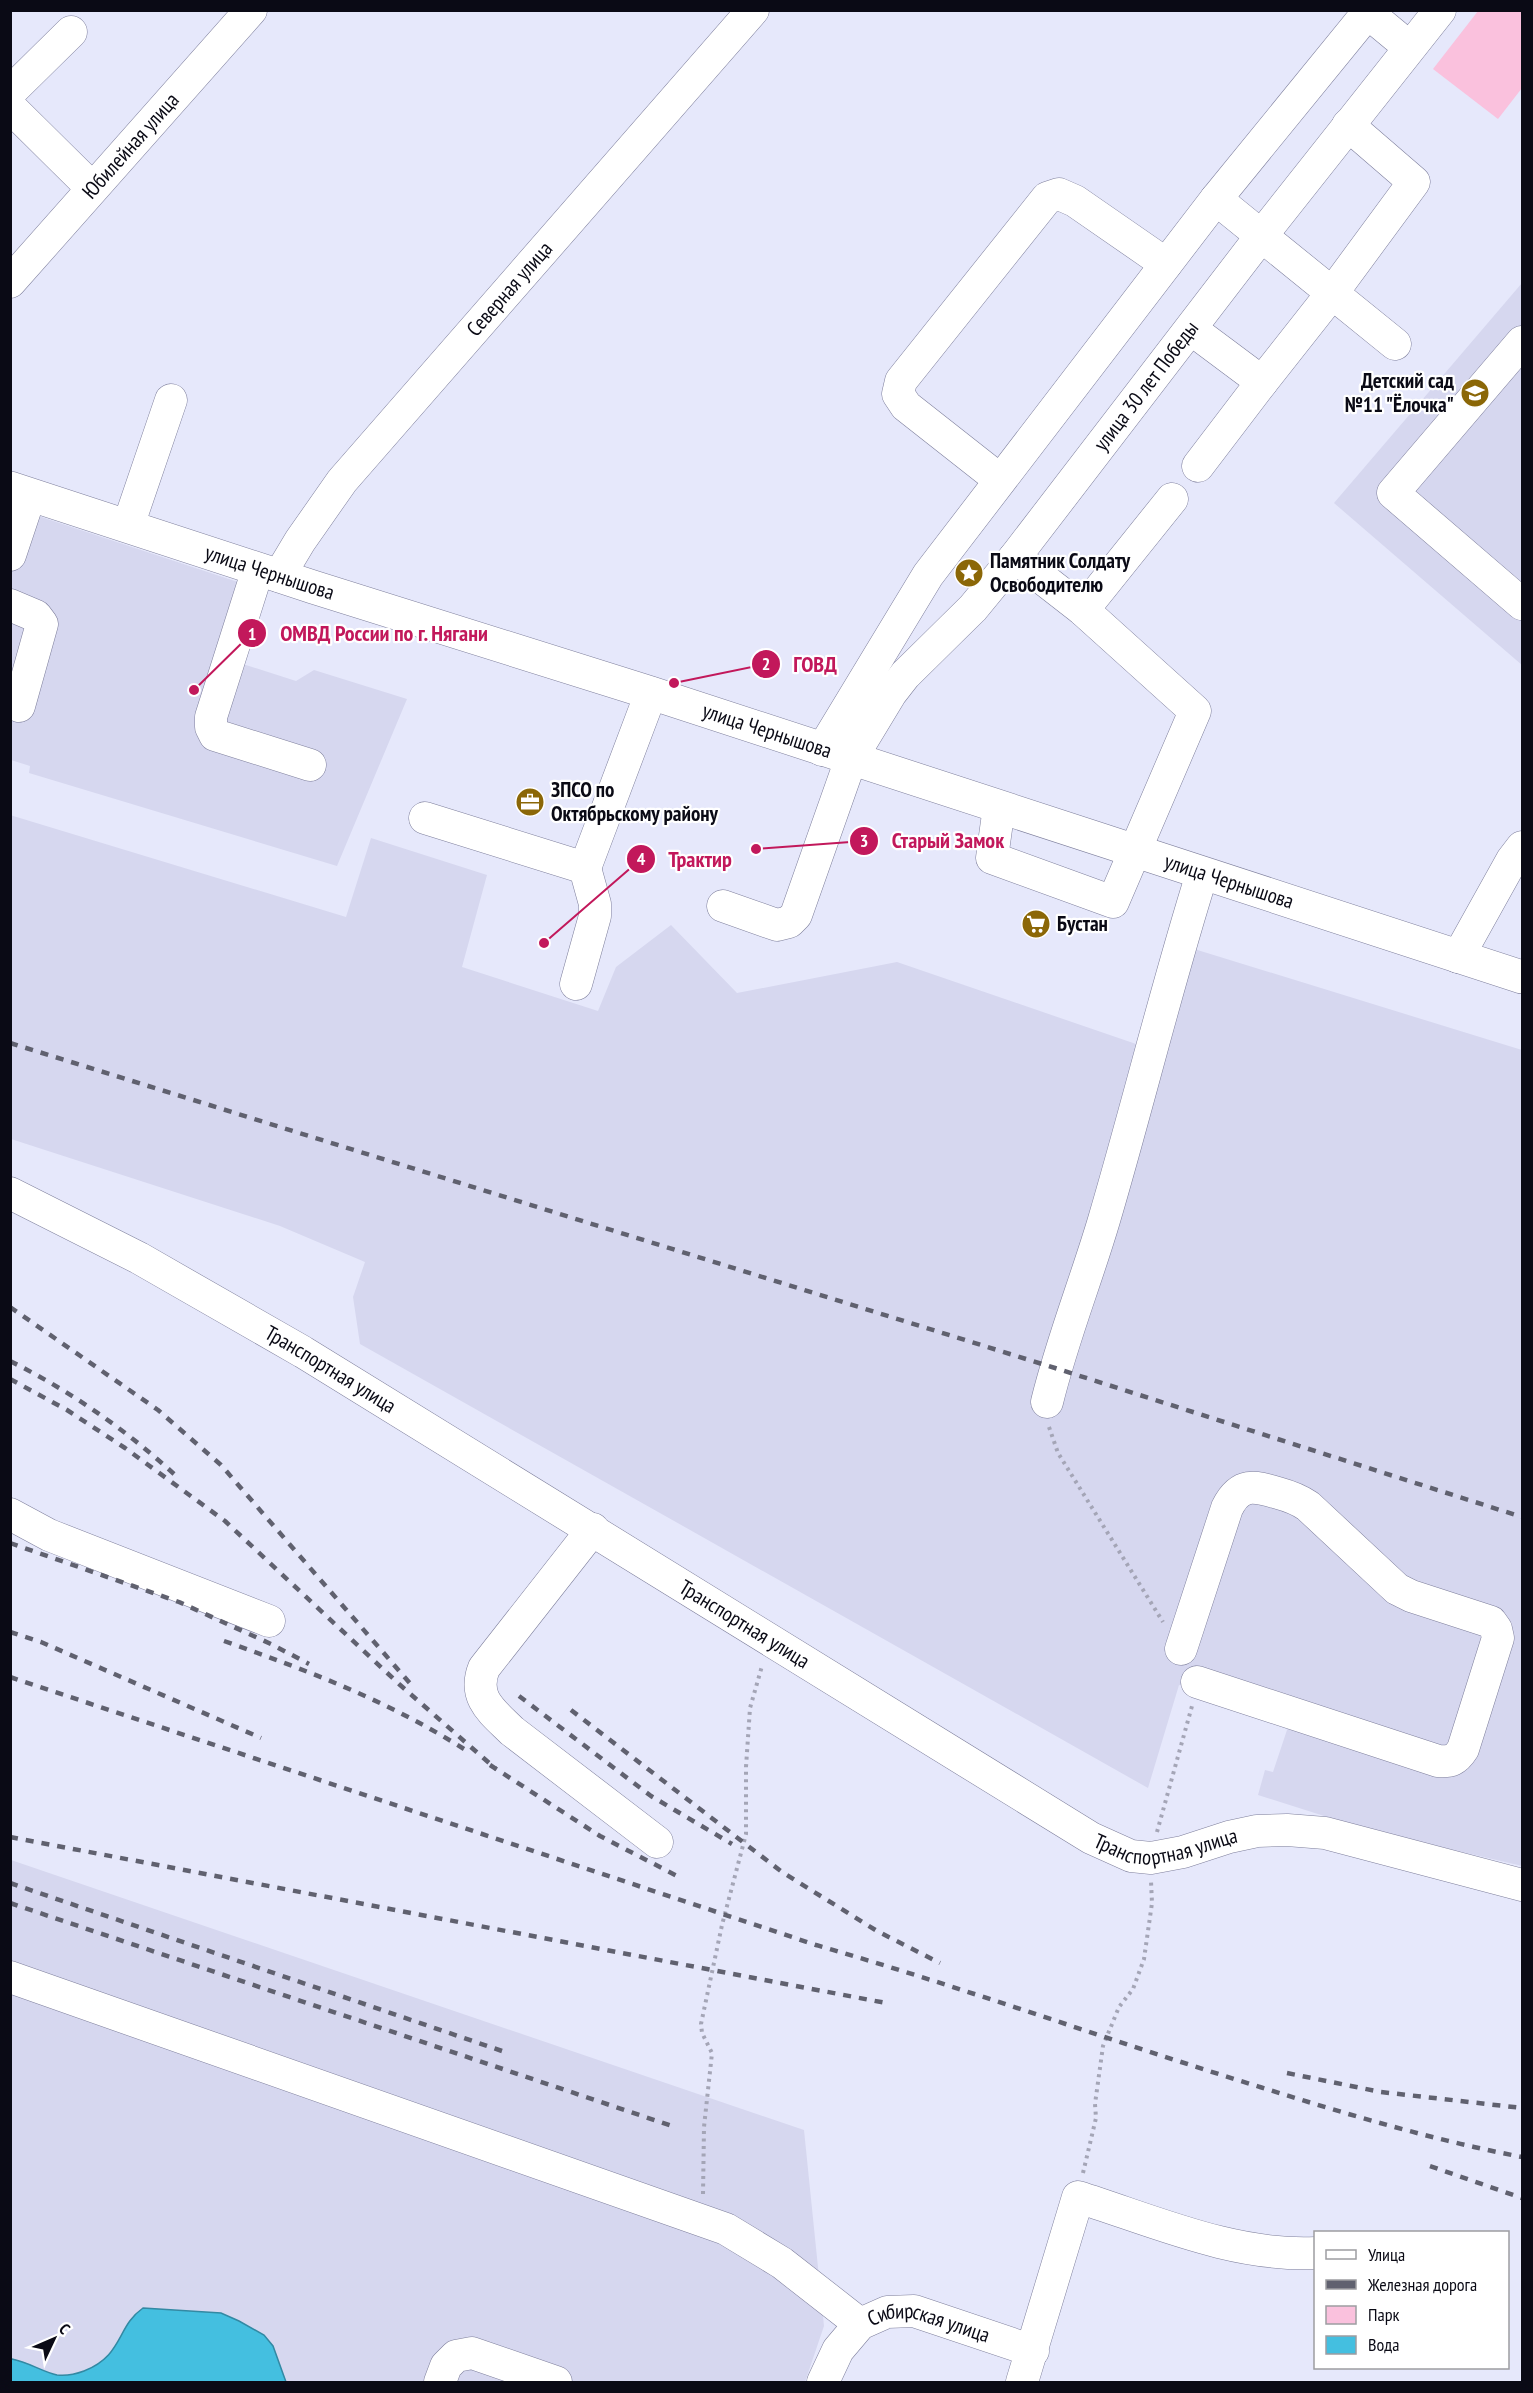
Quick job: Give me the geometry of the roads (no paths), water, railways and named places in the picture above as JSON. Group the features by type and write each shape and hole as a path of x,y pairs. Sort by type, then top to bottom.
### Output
{"main road":[{"name":"улица Чернышова","path":"20,491 269,573 651,693 1522,977"}],"street":[{"name":"Юбилейная улица","path":"10,282 251,10"},
{"name":"Северная улица","path":"310,765 215,735 211,728 211,717 269,573 300,541 342,481 753,10"},
{"name":"улица 30 лет Победы","path":"836,754 905,675 973,608 1015,557 1262,235 1440,10"},
{"path":"723,906 777,925 789,922 796,915 836,754 928,575 1216,199 1369,12 1409,47"},
{"path":"10,92 71,32"},
{"path":"10,106 92,188"},
{"path":"1198,466 1333,292 1414,182 1348,126"},
{"path":"1000,480 906,406 898,394 900,381 1047,198 1059,194 1075,201 1166,264"},
{"path":"1216,199 1395,344"},
{"path":"1191,329 1262,382"},
{"path":"1522,342 1393,493 1522,604"},
{"path":"128,526 171,400"},
{"path":"10,555 20,491"},
{"path":"1083,610 1172,499"},
{"path":"999,807 992,858 1113,902 1195,711 1083,610 1015,557"},
{"path":"928,575 932,589 944,604 959,610 973,608"},
{"path":"10,605 36,616 42,624 19,706"},
{"path":"576,984 595,916 595,903 585,868 651,693"},
{"path":"425,818 585,868"},
{"path":"1458,957 1519,859"},
{"path":"1047,1402 1055,1368 1103,1222 1180,943 1202,874"},
{"name":"Транспортная улица","path":"10,1193 139,1258 303,1352 1091,1838 1131,1856 1151,1858 1183,1852 1229,1837 1257,1831 1315,1832 1364,1842 1522,1885"},
{"path":"1181,1649 1227,1508 1237,1493 1245,1488 1257,1486 1297,1498 1308,1506 1397,1589 1411,1596 1491,1622 1497,1629 1498,1638 1463,1749 1458,1758 1448,1762 1438,1761 1197,1682"},
{"path":"10,1514 49,1534 269,1621"},
{"path":"593,1529 484,1668 479,1680 481,1695 493,1712 512,1731 657,1842"},
{"path":"10,1977 726,2229 782,2263 860,2324"},
{"path":"1022,2382 1078,2197 1223,2243 1292,2254 1314,2253"},
{"name":"Сибирская улица","path":"823,2382 838,2350 860,2324 887,2312 914,2311 1033,2351"},
{"path":"440,2382 446,2366 456,2356 472,2353 555,2382"}],"water":[{"path":"143,2308 221,2313 239,2321 264,2335 273,2346 286,2382 11,2382 12,2359 60,2375 78,2373 97,2364 113,2349 128,2324"}],"railway":[{"path":"10,1043 1055,1368 1522,1517"},
{"path":"10,1307 158,1410 221,1465 414,1688"},
{"path":"10,1361 54,1385 96,1412 174,1474"},
{"path":"10,1379 67,1410 125,1448 225,1521 399,1684 496,1769"},
{"path":"10,1543 179,1602 309,1664"},
{"path":"10,1632 41,1642 261,1738"},
{"path":"224,1641 347,1688 406,1716 464,1749"},
{"path":"10,1677 816,1945 1204,2069 1390,2126 1522,2157"},
{"path":"519,1696 651,1796 732,1844"},
{"path":"571,1710 782,1872 877,1931 940,1963"},
{"path":"490,1765 600,1836 681,1878"},
{"path":"10,1837 886,2003"},
{"path":"10,1883 502,2051"},
{"path":"10,1903 675,2127"},
{"path":"1287,2073 1381,2092 1522,2108"},
{"path":"1430,2166 1522,2198"}],"place":[{"name":"Детский сад №11 \"Ёлочка\"","path":"1475,393"},
{"name":"Памятник Солдату Освободителю","path":"969,573"},
{"name":"ГОВД","path":"674,683"},
{"name":"ОМВД России по г. Нягани","path":"194,690"},
{"name":"ЗПСО по Октябрьскому району","path":"530,802"},
{"name":"Старый Замок","path":"756,849"},
{"name":"Бустан","path":"1036,924"},
{"name":"Трактир","path":"544,943"}]}
